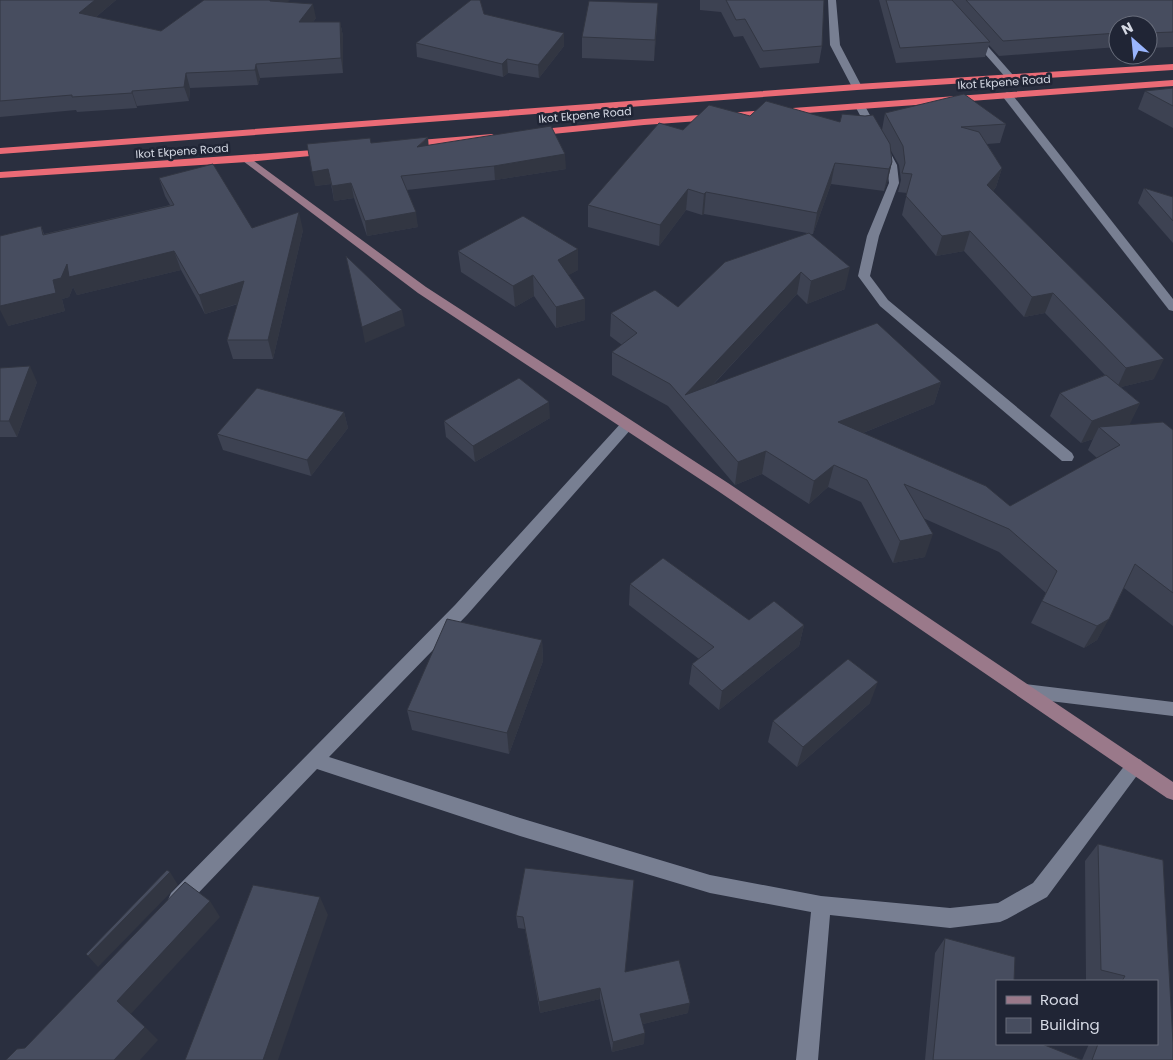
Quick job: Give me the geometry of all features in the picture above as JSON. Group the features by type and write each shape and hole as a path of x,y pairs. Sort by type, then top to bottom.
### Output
{"highway":[{"name":"Ikot Ekpene Road","path":"0,151 1010,77 1173,67"},
{"name":"Ikot Ekpene Road","path":"525,134 644,122 1173,83"},
{"path":"639,105 644,122"},
{"path":"396,146 505,135"},
{"name":"Ikot Ekpene Road","path":"0,176 337,151"}],"street":[{"path":"832,0 835,46 857,88"},
{"path":"967,28 1010,77"},
{"path":"1007,95 1173,306"},
{"path":"860,106 892,165 894,184 873,236 864,276 884,303 1067,457"},
{"path":"247,159 422,290 627,425 1173,792"},
{"path":"169,910 460,610 627,425"},
{"path":"1024,691 1173,709"},
{"path":"313,760 520,827 710,884 821,906 950,918 1000,912 1040,890 1135,766"},
{"path":"807,1060 821,906"}],"building":[{"path":"0,0 95,0 79,13 161,31 204,0 270,0 313,4 299,22 340,22 341,58 256,64 255,70 186,73 184,87 132,91 132,93 72,97 72,95 0,101"},
{"path":"471,0 480,0 484,14 564,33 538,65 507,59 502,64 416,43"},
{"path":"726,0 824,0 822,46 763,51 745,19 736,20"},
{"path":"886,0 952,0 990,42 900,48"},
{"path":"966,0 1173,0 1173,32 1158,33 1158,15 1108,15 1108,34 1003,41"},
{"path":"589,1 658,3 655,40 582,37"},
{"path":"1173,88 1173,106 1145,91"},
{"path":"964,94 1006,124 961,127 979,132 1002,168 987,185 1164,359 1126,368 1053,293 1032,297 970,231 942,236 906,196 912,174 902,173 905,163 903,146 885,113"},
{"path":"766,101 840,122 842,114 873,115 890,144 892,162 889,169 835,163 817,213 706,192 704,194 688,189 660,225 588,205 659,123 683,130 709,105 750,116"},
{"path":"551,126 565,154 494,166 401,176 416,212 365,221 351,183 332,186 328,169 312,172 307,144 370,138 371,143 428,137 417,147"},
{"path":"213,164 252,228 299,212 268,340 227,340 244,281 199,295 174,251 69,277 67,264 61,278 53,280 56,293 0,306 0,236 41,226 43,235 174,205 159,178"},
{"path":"1144,188 1173,197 1173,221"},
{"path":"523,216 578,249 558,260 585,299 556,307 533,275 513,286 458,251"},
{"path":"809,233 850,267 811,281 801,272 685,395 877,323 941,382 838,422 986,486 1010,506 1120,445 1099,427 1163,422 1173,430 1173,593 1135,564 1109,619 1097,626 1042,601 1057,571 1009,529 904,484 933,534 900,541 867,480 834,465 814,481 766,451 738,462 670,384 612,352 637,333 611,313 655,290 678,307 725,262"},
{"path":"346,256 402,310 362,327"},
{"path":"30,366 9,421 0,421 0,368"},
{"path":"1106,375 1140,403 1092,421 1060,393"},
{"path":"519,378 549,402 473,446 444,421"},
{"path":"257,388 344,412 307,460 217,434"},
{"path":"663,558 749,620 774,601 804,625 722,691 692,664 714,647 630,584"},
{"path":"447,619 542,640 507,733 407,710"},
{"path":"848,659 878,682 803,747 773,721"},
{"path":"1098,844 1163,860 1173,1060 1092,1060 1098,1045 1158,1045 1158,980 1123,980 1125,976 1101,970"},
{"path":"525,868 634,880 625,972 679,960 690,1003 640,1014 645,1033 613,1042 600,988 539,1002 523,917 516,916"},
{"path":"167,870 170,872 88,956 86,954"},
{"path":"185,882 210,901 117,1001 145,1027 114,1060 6,1060 17,1049 25,1048"},
{"path":"253,885 320,897 263,1060 185,1060"},
{"path":"945,938 1015,957 1014,980 996,980 996,1045 1044,1045 1082,1060 933,1060"}]}
